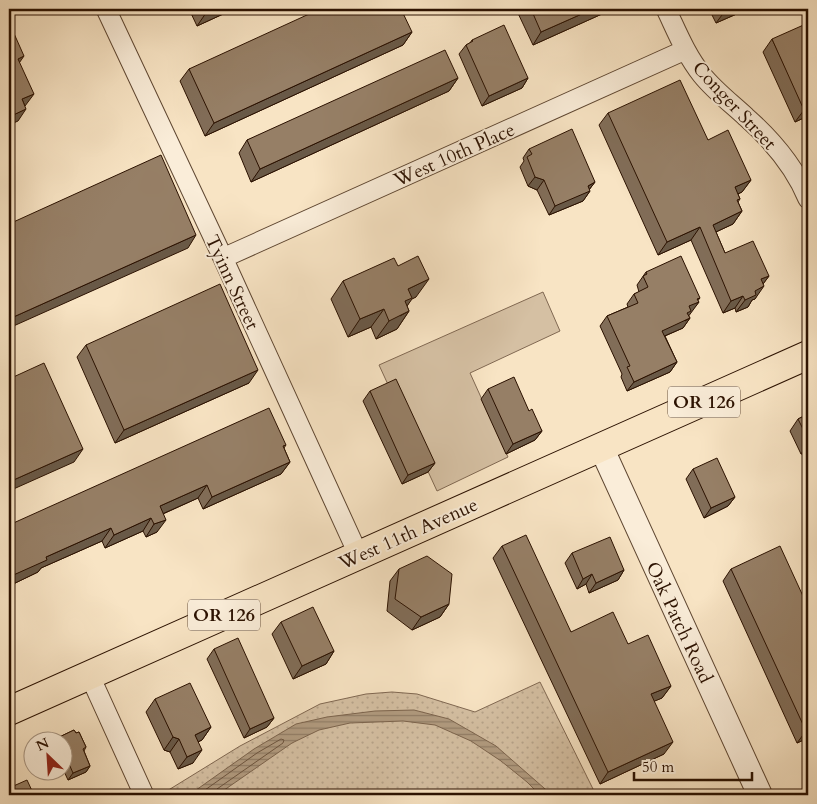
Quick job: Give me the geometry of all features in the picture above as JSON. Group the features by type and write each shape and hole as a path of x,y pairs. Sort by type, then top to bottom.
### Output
{"main road":[{"name":"West 11th Avenue","path":"9,711 808,355"}],"street":[{"name":"Tyinn Street","path":"106,9 223,258 358,556"},
{"name":"Conger Street","path":"666,9 685,50 702,76 768,139 786,160 803,186 808,199"},
{"name":"West 10th Place","path":"223,258 685,50"},
{"name":"Oak Patch Road","path":"601,447 760,795"},
{"path":"89,674 144,795"}],"shaded area":[{"path":"543,292 560,331 470,373 508,457 437,491 379,365"},
{"path":"540,682 596,795 162,794 240,746 320,704 366,694 392,692 417,694 475,712"}],"water":[{"path":"414,710 449,719 496,746 552,795 540,795 501,761 471,741 435,725 403,721 350,723 319,730 292,743 217,795 189,795 254,749 296,724 327,717 375,711"}],"building":[{"path":"204,9 215,9 206,13"},
{"path":"320,9 401,9 412,32 214,123 189,69"},
{"path":"531,9 593,9 541,32"},
{"path":"808,23 808,108 804,110 772,39"},
{"path":"504,25 528,78 489,96 466,45 472,40"},
{"path":"12,29 24,56 18,59 34,94 22,99 26,109 9,117 9,30"},
{"path":"445,50 458,78 260,169 247,140"},
{"path":"680,80 708,140 728,130 751,180 735,187 740,199 737,200 742,211 713,225 725,253 753,241 769,276 761,279 764,286 755,291 756,295 745,300 743,296 731,301 700,227 667,242 608,113"},
{"path":"572,129 595,182 588,186 590,191 555,206 544,180 535,177 527,157 532,154 529,149"},
{"path":"161,155 196,235 9,319 9,224"},
{"path":"418,256 429,279 408,289 412,298 405,301 409,311 389,321 384,309 360,319 343,281 394,258 398,266"},
{"path":"681,256 700,298 697,299 699,302 689,306 691,311 687,313 690,318 662,331 677,362 634,382 627,367 630,366 607,316 638,303 634,294 648,287 643,276 647,274 646,272"},
{"path":"220,284 258,370 124,430 86,345"},
{"path":"44,363 83,449 9,482 9,379"},
{"path":"514,377 529,411 532,409 542,431 513,444 488,389"},
{"path":"396,379 435,463 408,475 370,391"},
{"path":"269,408 286,445 283,446 290,462 212,497 207,485 160,506 166,520 154,524 151,518 114,535 111,528 46,557 47,560 9,577 9,525"},
{"path":"808,414 808,439 798,419"},
{"path":"717,458 735,497 711,508 693,469"},
{"path":"526,535 571,632 613,612 628,644 648,635 671,686 651,694 673,742 608,772 502,546"},
{"path":"610,537 624,570 596,583 592,574 583,579 572,553"},
{"path":"780,546 808,607 808,730 806,731 731,569"},
{"path":"427,556 452,574 449,604 421,617 395,599 399,569"},
{"path":"313,607 334,651 302,666 281,622"},
{"path":"238,638 274,718 250,729 214,649"},
{"path":"190,683 211,727 195,735 202,750 187,757 179,739 173,737 155,699"},
{"path":"74,730 76,733 79,732 86,747 83,749 90,766 73,773 72,732 70,732"},
{"path":"22,782 28,782 34,795 9,795 9,788"}]}
